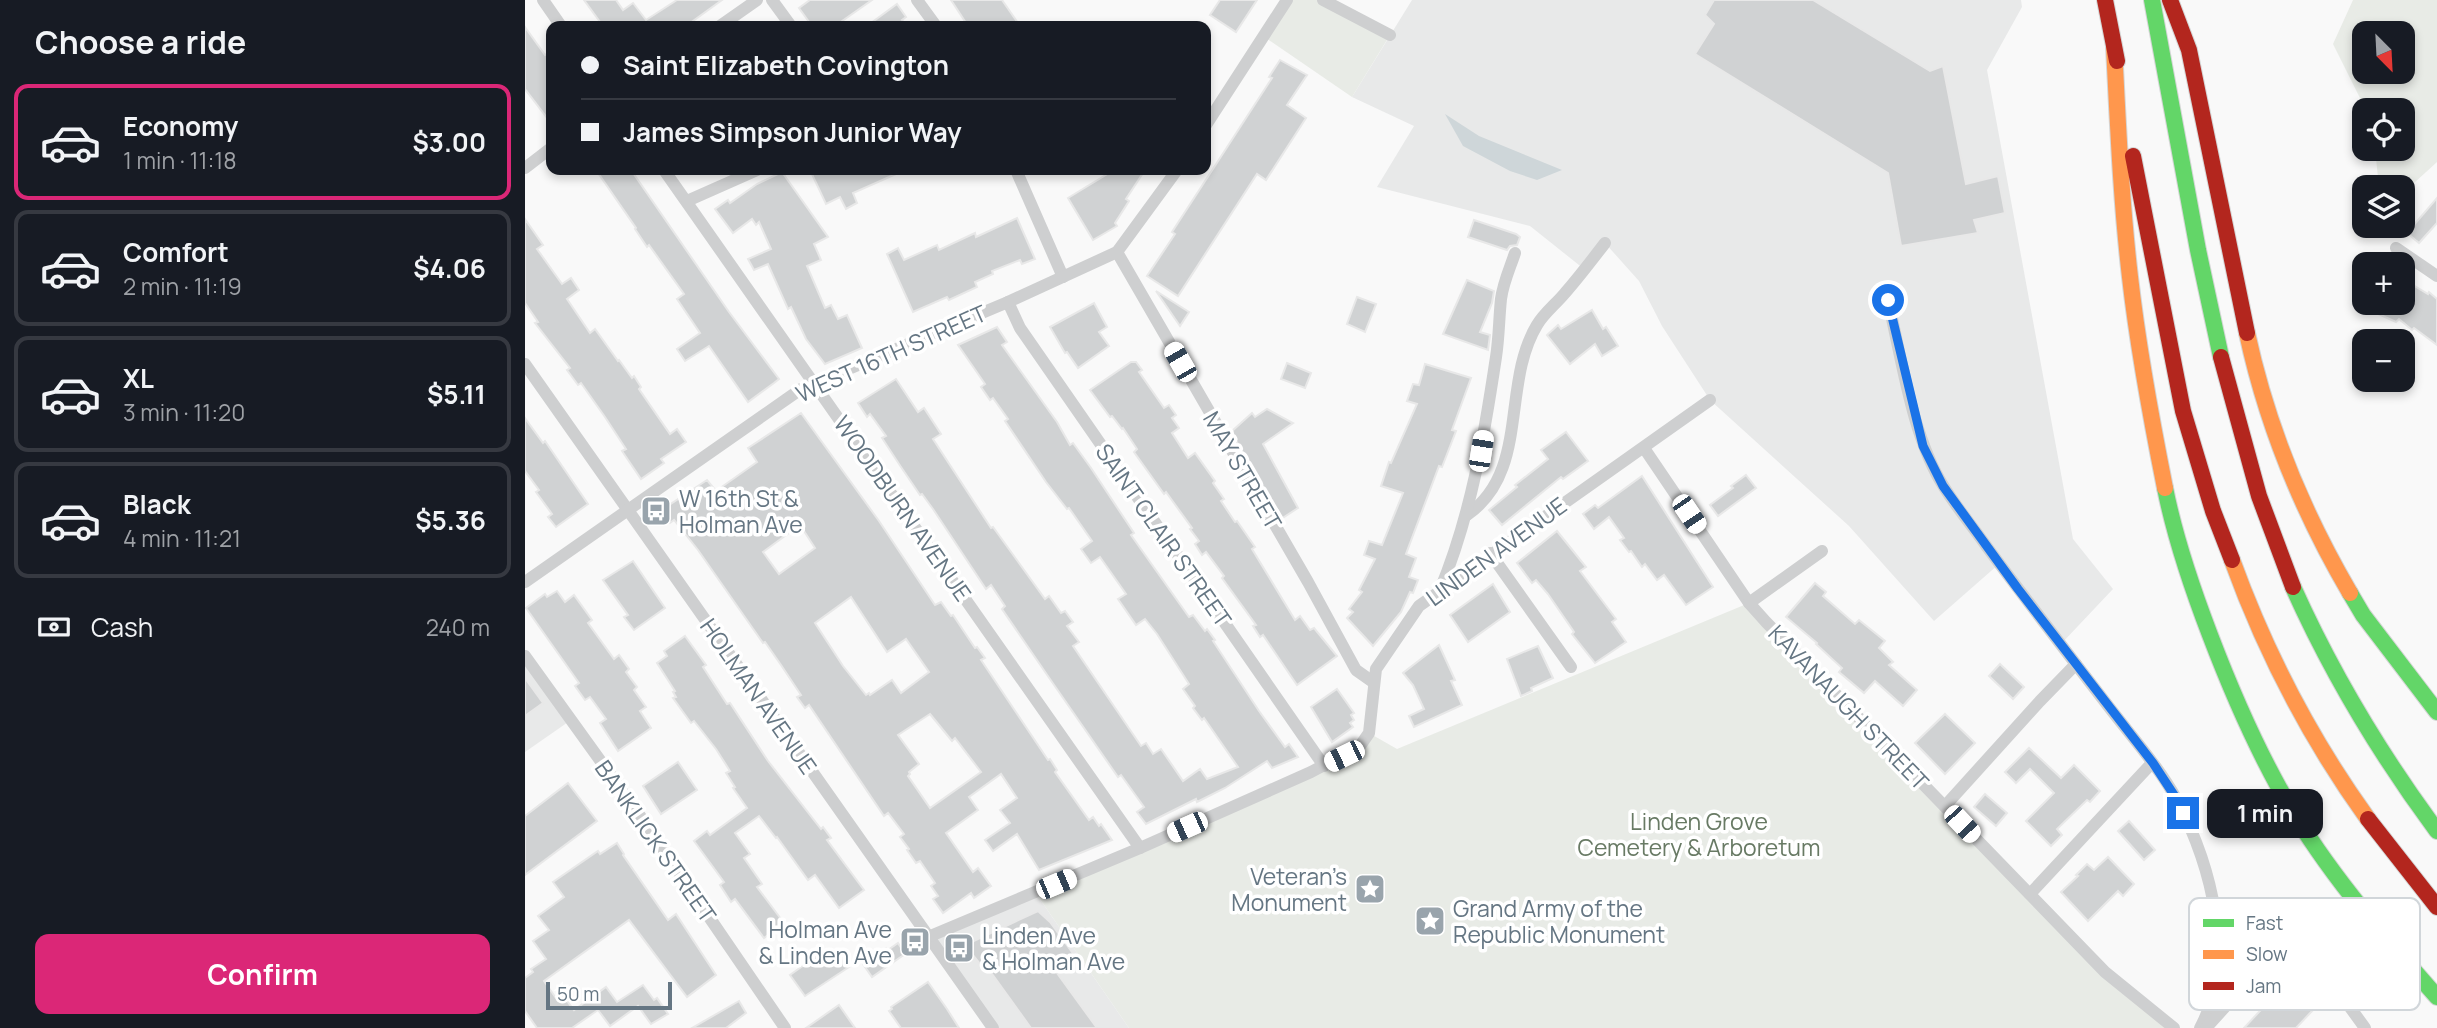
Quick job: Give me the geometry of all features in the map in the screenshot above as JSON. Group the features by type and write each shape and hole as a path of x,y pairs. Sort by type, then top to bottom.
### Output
{"highway":[{"path":"2105,0 2169,348 2192,445 2227,552 2271,656 2329,761 2377,833 2437,907"},
{"path":"2152,0 2222,357 2259,496 2290,581 2342,687 2389,764 2437,831"},
{"path":"2170,0 2189,50 2246,327 2281,453 2322,545 2363,615 2437,712"},
{"path":"2114,47 2130,279 2164,487 2192,587 2231,690 2251,734 2296,817 2354,898"},
{"path":"2420,978 2437,997"}],"street":[{"path":"543,0 558,21"},
{"path":"727,21 757,0"},
{"path":"772,0 787,21"},
{"path":"917,0 932,21"},
{"path":"1211,117 1287,0"},
{"path":"1324,0 1390,35"},
{"path":"525,168 546,152"},
{"name":"WOODBURN AVENUE","path":"668,175 1140,848"},
{"path":"687,201 746,175"},
{"path":"1018,175 1063,277"},
{"name":"WEST 16TH STREET","path":"525,582 801,389 1008,302 1117,252 1173,175"},
{"path":"1467,515 1482,505 1503,466 1511,436 1521,372 1537,324 1566,293 1605,243"},
{"path":"2396,247 2437,276"},
{"name":"MAY STREET","path":"1117,252 1356,670 1373,682"},
{"path":"1440,590 1467,515 1491,389 1502,296 1515,253"},
{"path":"1888,300 1923,446 1943,486 2153,763 2176,798 2204,860 2212,898"},
{"name":"SAINT CLAIR STREET","path":"1008,302 1020,328 1324,766"},
{"name":"HOLMAN AVENUE","path":"525,363 993,1028"},
{"name":"LINDEN AVENUE","path":"928,937 1140,848 1324,766 1360,746 1369,733 1376,669 1419,606 1490,553 1710,400"},
{"name":"KAVANAUGH STREET","path":"1644,448 1749,603 1851,712 2105,972 2174,1028"},
{"path":"1749,603 1822,551"},
{"path":"1490,553 1571,667"},
{"name":"BANKLICK STREET","path":"525,656 638,813 785,1028"},
{"path":"1945,806 2076,664"},
{"path":"2030,894 2153,763"},
{"path":"2200,1028 2210,1010"},
{"path":"2206,1028 2222,1010"},
{"path":"2352,1010 2365,1028"}],"shaded area":[{"path":"1412,0 2021,0 2022,7 1987,70 2073,539 2113,589 2061,644 1999,564 1934,621 1849,526 1710,400 1662,326 1639,281 1605,243 1584,269 1530,226 1377,187 1414,126 1352,97"},
{"path":"1445,114 1479,136 1562,170 1537,180 1510,171 1463,146"},
{"path":"525,656 571,720 525,752"},
{"path":"1035,892 1129,1028 993,1028 928,937"}],"green space":[{"path":"1287,0 1323,0 1390,35 1352,97 1263,36"},
{"path":"2353,0 2437,0 2437,162 2415,182 2415,175 2378,175 2376,161 2415,161 2415,98 2360,98 2353,84 2415,84 2415,21 2352,21 2352,82 2333,44"},
{"name":"Linden Grove Cemetery & Arboretum","path":"1749,603 2105,972 2174,1028 1129,1028 1035,892 1311,772 1369,733 1397,749"}],"building":[{"path":"584,0 616,0 623,10 633,3 646,20 677,0 722,0 693,21 599,21"},
{"path":"810,0 872,0 842,21 808,21 799,8"},
{"path":"951,0 1002,0 1017,21 965,21"},
{"path":"1220,0 1257,0 1236,32 1210,15"},
{"path":"1714,0 1813,0 1930,71 1943,66 1966,184 1998,176 2005,213 1974,220 1978,233 1901,246 1888,173 1695,54 1714,24 1705,15"},
{"path":"897,4 906,17 903,21 874,21"},
{"path":"525,27 546,54 546,116 525,89"},
{"path":"1280,60 1307,75 1287,105 1306,118 1266,180 1257,174 1178,296 1147,276 1175,234 1172,232 1272,78 1269,77"},
{"path":"599,175 634,175 779,379 748,402 709,346 685,361 677,349 700,333 677,299 684,294 649,245 647,247"},
{"path":"776,175 784,175 828,237 814,244 821,260 807,266 825,308 831,305 838,319 847,315 862,348 825,364 806,339 791,307 788,309 768,264 754,270 748,259 771,249 759,222 756,225 752,219 733,233 715,209 728,200 730,203 757,184"},
{"path":"812,175 894,175 853,193 857,203 846,209 840,197 826,204"},
{"path":"1106,175 1142,175 1126,199 1129,201 1115,223 1117,226 1093,240 1068,198"},
{"path":"2437,198 2437,223 2419,243 2413,238 2415,224"},
{"path":"1017,218 1035,259 1022,264 1020,260 992,271 993,274 975,282 977,287 913,312 887,254 898,248 904,260 937,245 939,250 975,233 976,237"},
{"path":"525,219 543,245 537,249 562,284 571,278 579,290 567,299 590,333 595,329 632,378 634,376 641,387 639,389 670,434 677,429 686,442 661,459 664,463 641,479 622,451 626,449 605,417 581,383 578,385 567,370 570,368 535,323 538,322 525,303"},
{"path":"1474,220 1516,234 1520,237 1517,245 1510,246 1507,250 1468,237"},
{"path":"1467,280 1494,291 1480,332 1490,335 1488,350 1443,334"},
{"path":"2415,286 2428,294 2429,292 2437,299 2437,345 2399,319 2396,322 2381,315 2415,315"},
{"path":"1156,291 1189,312 1180,326"},
{"path":"1357,297 1376,304 1365,332 1347,324"},
{"path":"1094,303 1107,327 1099,332 1109,346 1078,368 1067,352 1065,353 1050,327"},
{"path":"1592,310 1603,329 1606,327 1618,346 1602,356 1595,344 1570,364 1547,335 1558,325 1561,329"},
{"path":"997,327 1007,342 1002,345 1057,422 1070,445 1073,443 1091,468 1134,533 1131,535 1189,617 1193,615 1215,640 1213,641 1285,747 1289,744 1298,757 1272,768 1267,761 1225,788 1146,824 1137,812 1144,807 1121,775 1118,777 1002,609 1005,606 991,585 986,589 882,438 886,436 870,414 867,417 858,403 896,379 918,412 924,408 941,434 933,439 991,528 993,527 1045,599 1049,596 1061,613 1065,611 1073,622 1067,626 1079,642 1073,646 1141,746 1146,743 1153,754 1161,749 1183,781 1200,769 1207,779 1238,767 1204,718 1202,720 1193,708 1195,706 1183,689 1189,684 1157,634 1145,619 1136,625 1118,599 1126,594 1100,557 1091,563 1081,549 1092,541 1069,508 1067,509 1046,482 1005,421 1008,419 993,398 990,400 981,387 985,384 958,345"},
{"path":"1131,362 1136,362 1142,370 1139,372 1164,408 1169,405 1176,415 1172,418 1179,428 1172,433 1188,458 1195,453 1215,481 1213,483 1224,499 1221,501 1255,547 1252,549 1295,620 1300,616 1310,630 1314,628 1337,656 1297,685 1263,635 1260,637 1253,626 1256,625 1222,578 1224,576 1206,552 1202,555 1195,544 1199,541 1190,529 1192,528 1134,452 1137,449 1123,428 1110,417 1090,390"},
{"path":"1287,363 1311,373 1305,388 1281,379"},
{"path":"1425,364 1471,378 1452,430 1456,431 1442,467 1439,466 1406,554 1416,558 1409,577 1418,580 1401,612 1373,646 1347,618 1353,612 1349,609 1362,592 1359,590 1375,559 1364,555 1369,541 1382,545 1403,493 1381,486 1389,462 1391,463 1417,404 1407,401 1413,384 1419,385"},
{"path":"1267,409 1293,423 1263,444 1298,508 1281,519 1231,432 1252,413 1255,417"},
{"path":"801,413 879,521 935,605 941,602 985,658 981,660 1089,820 1093,817 1112,840 1039,870 1017,834 993,851 985,840 1010,823 1000,810 1017,798 1001,774 969,797 978,810 946,833 973,872 978,868 991,886 974,898 971,893 943,913 933,899 938,896 931,886 935,883 920,861 916,863 907,850 909,849 900,837 904,834 888,813 884,816 809,705 805,708 797,697 801,695 781,665 698,550 674,520 670,523 660,511 707,480 716,491 757,462 748,448","holes":["800,525 815,548 779,574 763,552","851,597 887,652 906,639 929,672 901,693 892,680 866,695 815,623","930,714 952,741 955,738 981,772 930,808 908,776 919,764 898,735"]},
{"path":"525,418 543,443 545,441 588,504 556,527 548,517 552,514 536,492 539,490 525,471"},
{"path":"1566,432 1588,461 1563,479 1561,477 1502,525 1489,510 1548,459 1541,450"},
{"path":"1746,475 1756,488 1718,516 1710,505"},
{"path":"1642,476 1713,587 1686,605 1664,575 1657,580 1645,564 1642,567 1620,540 1624,538 1609,517 1594,529 1583,514 1595,505 1598,508"},
{"path":"1557,531 1586,567 1580,571 1616,619 1612,622 1626,642 1595,663 1572,634 1574,632 1548,594 1536,580 1532,583 1517,563"},
{"path":"633,561 665,608 634,630 624,617 628,615 603,580"},
{"path":"1815,583 1826,592 1823,596 1855,624 1859,620 1885,641 1879,648 1893,662 1889,665 1917,690 1903,706 1875,681 1864,693 1839,672 1842,668 1817,643 1786,617"},
{"path":"1493,584 1510,612 1468,642 1450,615"},
{"path":"557,591 565,602 574,595 592,620 588,623 614,659 619,655 629,669 626,672 637,687 634,690 646,707 640,711 651,728 618,751 600,723 606,719 590,697 585,700 575,686 579,683 526,608 545,594 547,597"},
{"path":"685,636 706,665 703,667 727,704 730,703 768,761 821,829 823,827 831,838 827,840 864,890 839,908 815,875 808,880 759,816 735,833 750,854 744,858 762,884 757,887 784,923 764,938 735,899 731,902 720,885 724,882 694,841 707,831 710,835 747,808 726,773 730,771 716,749 694,721 691,723 673,698 676,697 673,692 675,691 657,663 667,656 664,651"},
{"path":"1439,645 1455,680 1451,681 1462,705 1414,727 1409,716 1424,709 1413,685 1403,673"},
{"path":"1538,646 1553,678 1521,696 1507,659"},
{"path":"2000,664 2024,687 2013,699 1989,676"},
{"path":"525,678 543,703 525,716"},
{"path":"1337,689 1354,713 1351,715 1354,720 1350,723 1353,727 1332,742 1311,707"},
{"path":"1945,714 1975,743 1945,774 1915,743"},
{"path":"2029,748 2061,778 2074,765 2100,791 2057,829 2062,835 2051,846 2026,821 2054,793 2030,769 2016,783 2005,772"},
{"path":"678,762 697,790 661,814 643,786"},
{"path":"568,783 597,821 525,875 525,816"},
{"path":"1985,794 2007,813 1996,826 1974,807"},
{"path":"2129,821 2155,850 2144,860 2118,831"},
{"path":"617,843 668,920 676,914 716,975 687,997 629,920 544,981 558,1001 564,997 574,1010 606,987 617,1002 643,985 654,1000 657,998 668,1014 651,1024 638,1006 610,1026 598,1010 572,1028 537,1028 525,1011 525,978 533,972 531,969 546,959 533,941 549,930 538,916 564,897 553,882 598,851 600,854"},
{"path":"2108,857 2134,884 2123,896 2118,891 2088,921 2061,892 2087,864 2094,870"},
{"path":"1038,911 1050,922 1077,959 1057,973 1097,1028 1031,1028 987,967 985,970 965,945"},
{"path":"898,943 905,954 872,977 863,964"},
{"path":"821,953 829,964 840,955 849,967 805,996 790,975"},
{"path":"928,982 959,1028 901,1028 889,1011"},
{"path":"739,1001 746,1013 726,1028 692,1028"},
{"path":"839,1005 855,1028 806,1028"},
{"path":"2261,1010 2313,1010 2296,1028 2244,1028"}],"traffic: fast":[{"path":"2152,0 2198,250 2221,357"},
{"path":"2165,488 2179,544 2203,617 2260,751 2311,841 2354,898"},
{"path":"2293,587 2358,713 2437,831"},
{"path":"2350,593 2363,615 2437,712"},
{"path":"2420,977 2437,997"}],"traffic: slow":[{"path":"2114,47 2130,277 2145,383 2165,488"},
{"path":"2247,333 2265,401 2288,467 2316,531 2350,593"},
{"path":"2232,560 2259,628 2291,694 2327,758 2368,819"}],"traffic: jam":[{"path":"2105,0 2117,61"},
{"path":"2170,0 2189,50 2247,333"},
{"path":"2133,156 2183,411 2213,511 2232,560"},
{"path":"2221,357 2259,496 2293,587"},
{"path":"2368,819 2437,907"}],"place":[{"name":"W 16th St & Holman Ave","path":"656,511"},
{"name":"Veteran’s Monument","path":"1370,889"},
{"name":"Grand Army of the Republic Monument","path":"1430,921"},
{"name":"Holman Ave & Linden Ave","path":"915,942"},
{"name":"Linden Ave & Holman Ave","path":"959,948"}],"route":[{"path":"1888,300 1923,446 1943,486 2018,589 2153,763 2183,813"}]}
